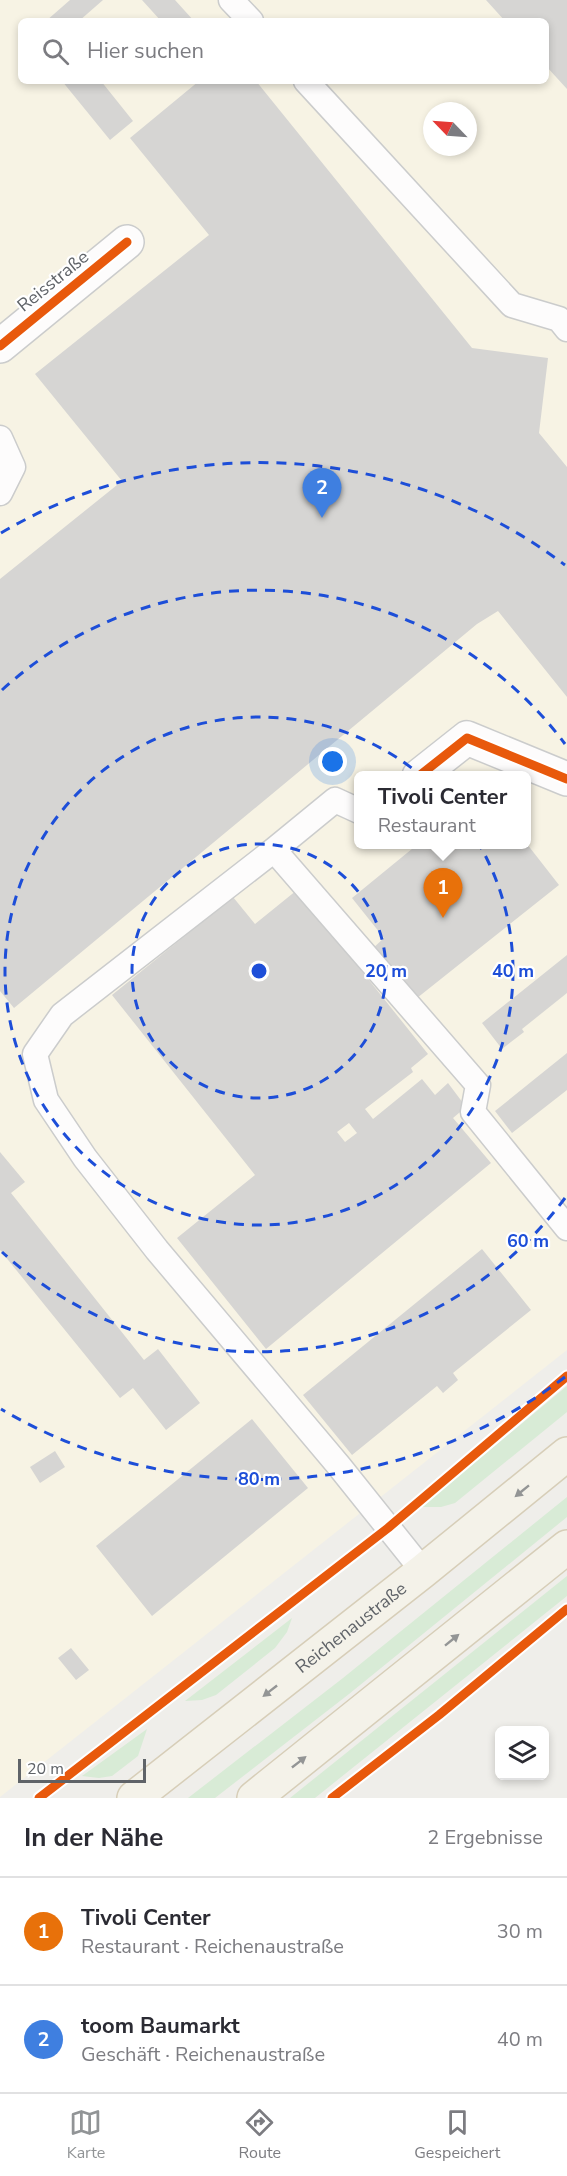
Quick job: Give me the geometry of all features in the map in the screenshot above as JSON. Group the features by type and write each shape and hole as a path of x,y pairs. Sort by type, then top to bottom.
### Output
{"main road":[{"name":"Reichenaustraße","path":"134,1798 423,1571 567,1454"},
{"path":"254,1798 567,1547"}],"street":[{"name":"Reisstraße","path":"0,346 127,242"},
{"path":"425,771 467,738 567,779"}],"lane":[{"path":"231,0 248,18"},
{"path":"309,84 512,304 558,319 567,329"},
{"path":"0,438 13,467 0,493"},
{"path":"354,809 335,800 62,1015 35,1054 45,1100 85,1158 157,1250 339,1466 423,1571"},
{"path":"274,850 478,1085 473,1112 567,1228"}],"shaded area":[{"path":"0,0 567,0 567,1350 0,1797"}],"green space":[{"path":"567,1386 567,1412 455,1503 441,1507 421,1507"},
{"path":"567,1497 567,1517 349,1694 215,1798 188,1798 343,1678"},
{"path":"567,1576 567,1596 315,1798 290,1798"},
{"path":"292,1618 287,1632 275,1648 216,1695 202,1700 185,1701"},
{"path":"147,1729 138,1756 112,1776 99,1778 82,1776"}],"building":[{"path":"70,0 103,0 82,18 49,18"},
{"path":"142,0 175,0 191,18 158,18"},
{"path":"486,0 567,0 567,89 549,69 549,18 502,18"},
{"path":"64,84 103,84 133,121 110,140"},
{"path":"195,84 258,84 472,348 548,358 539,433 567,467 567,697 498,611 477,624 14,1008 0,991 0,579 122,481 35,374 209,235 130,138"},
{"path":"412,849 431,849 433,851 435,849 531,849 559,885 412,1002 371,950 384,938 352,898"},
{"path":"297,890 428,1054 411,1068 413,1072 365,1109 373,1119 422,1079 435,1095 448,1083 466,1107 453,1118 491,1163 266,1349 177,1238 255,1175 112,995 233,897 255,924","holes":["349,1123 357,1133 345,1142 337,1132"]},
{"path":"567,955 567,993 522,1029 524,1032 502,1049 482,1023"},
{"path":"567,1053 567,1090 512,1133 495,1111"},
{"path":"0,1152 25,1182 11,1193 144,1360 158,1349 200,1403 166,1430 133,1388 120,1398 0,1250"},
{"path":"482,1249 531,1310 453,1373 458,1380 443,1393 437,1386 352,1455 303,1395"},
{"path":"252,1419 308,1488 152,1616 96,1546"},
{"path":"55,1451 65,1467 40,1483 30,1467"},
{"path":"71,1648 89,1670 76,1680 58,1658"}],"cycle path":[{"path":"0,346 127,242"},
{"path":"425,771 467,738 567,779"},
{"path":"39,1798 388,1528 567,1376"},
{"path":"332,1798 439,1715 567,1609"}],"place":[{"name":"toom Baumarkt","path":"322,518"},
{"name":"Tivoli Center","path":"443,918"}]}
